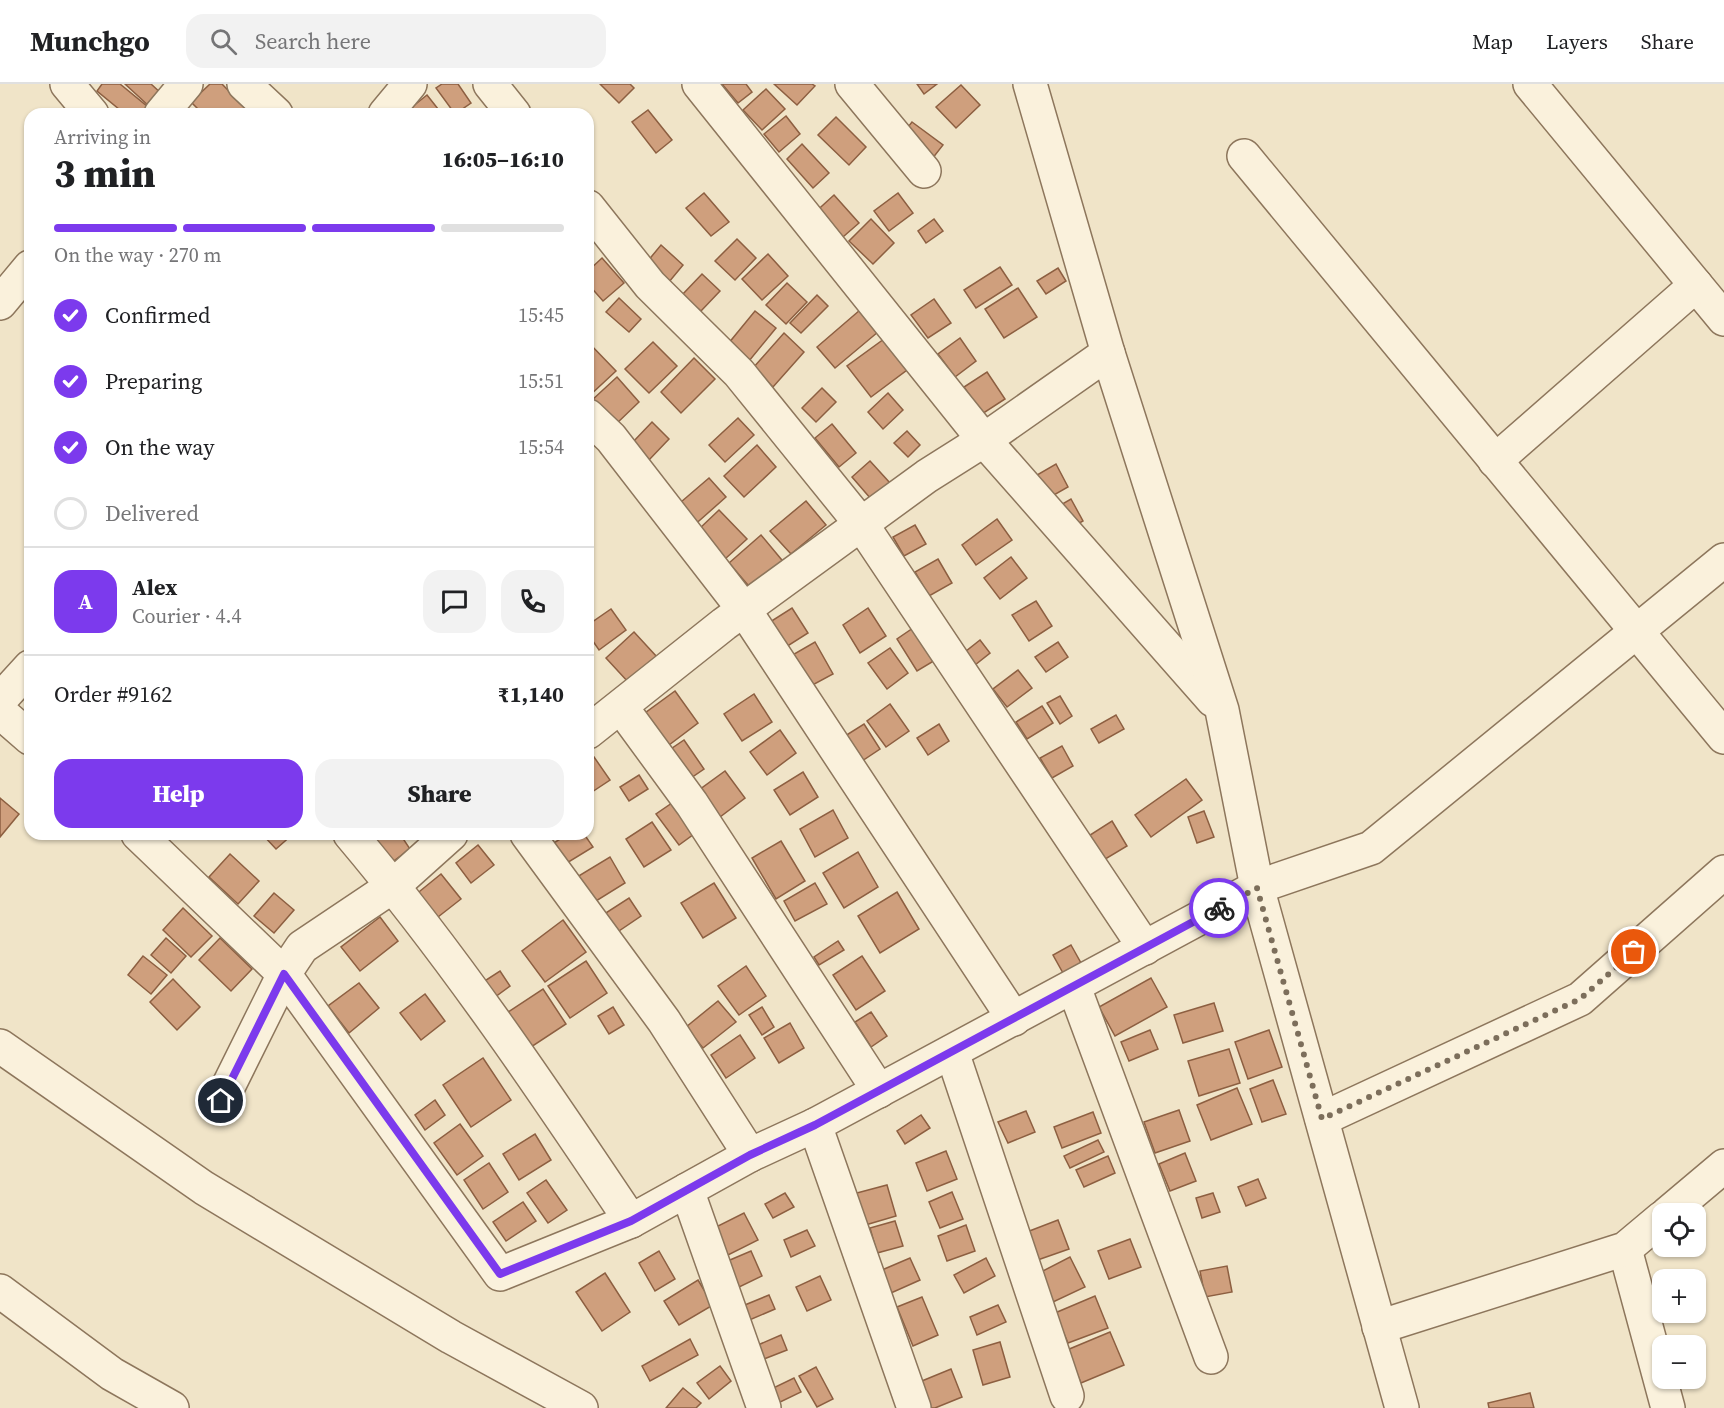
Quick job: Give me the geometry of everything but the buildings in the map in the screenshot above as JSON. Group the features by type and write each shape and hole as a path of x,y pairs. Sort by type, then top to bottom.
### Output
{"street":[{"path":"67,84 87,108"},
{"path":"166,108 186,84"},
{"path":"244,84 270,108"},
{"path":"390,108 410,84"},
{"path":"490,84 509,108"},
{"path":"699,84 984,440 1222,710"},
{"path":"852,84 924,171"},
{"path":"1030,84 1108,353 1222,710 1257,888 1402,1408"},
{"path":"1530,84 1724,319"},
{"path":"1244,156 1724,737"},
{"path":"594,215 650,285 739,373 862,525 1145,948"},
{"path":"0,303 24,274"},
{"path":"1495,460 1696,285"},
{"path":"594,727 745,611 927,476 984,440 1108,353"},
{"path":"594,422 610,438 745,611 1014,1019"},
{"path":"144,840 284,974 500,1274 631,1221 750,1155 815,1125 1257,888 1371,848 1724,560"},
{"path":"0,700 24,674"},
{"path":"621,707 692,804 879,1091"},
{"path":"0,712 24,733"},
{"path":"355,840 393,886 504,1033 631,1221"},
{"path":"221,1101 284,974 302,947 393,886 444,840"},
{"path":"531,840 664,1021 750,1155"},
{"path":"1322,1119 1580,999 1724,872"},
{"path":"1074,987 1211,1357"},
{"path":"0,1046 204,1188 451,1337 581,1408"},
{"path":"952,1052 1067,1396"},
{"path":"815,1125 914,1408"},
{"path":"1684,1203 1720,1179"},
{"path":"687,1190 764,1408"},
{"path":"1379,1327 1625,1249 1652,1226"},
{"path":"1625,1249 1668,1408"},
{"path":"0,1291 112,1374 172,1408"}],"way so far":[{"path":"1219,908 1257,888 1322,1119 1580,999 1634,952"}],"route":[{"path":"221,1101 284,974 500,1274 631,1221 750,1155 815,1125 1219,908"}]}
